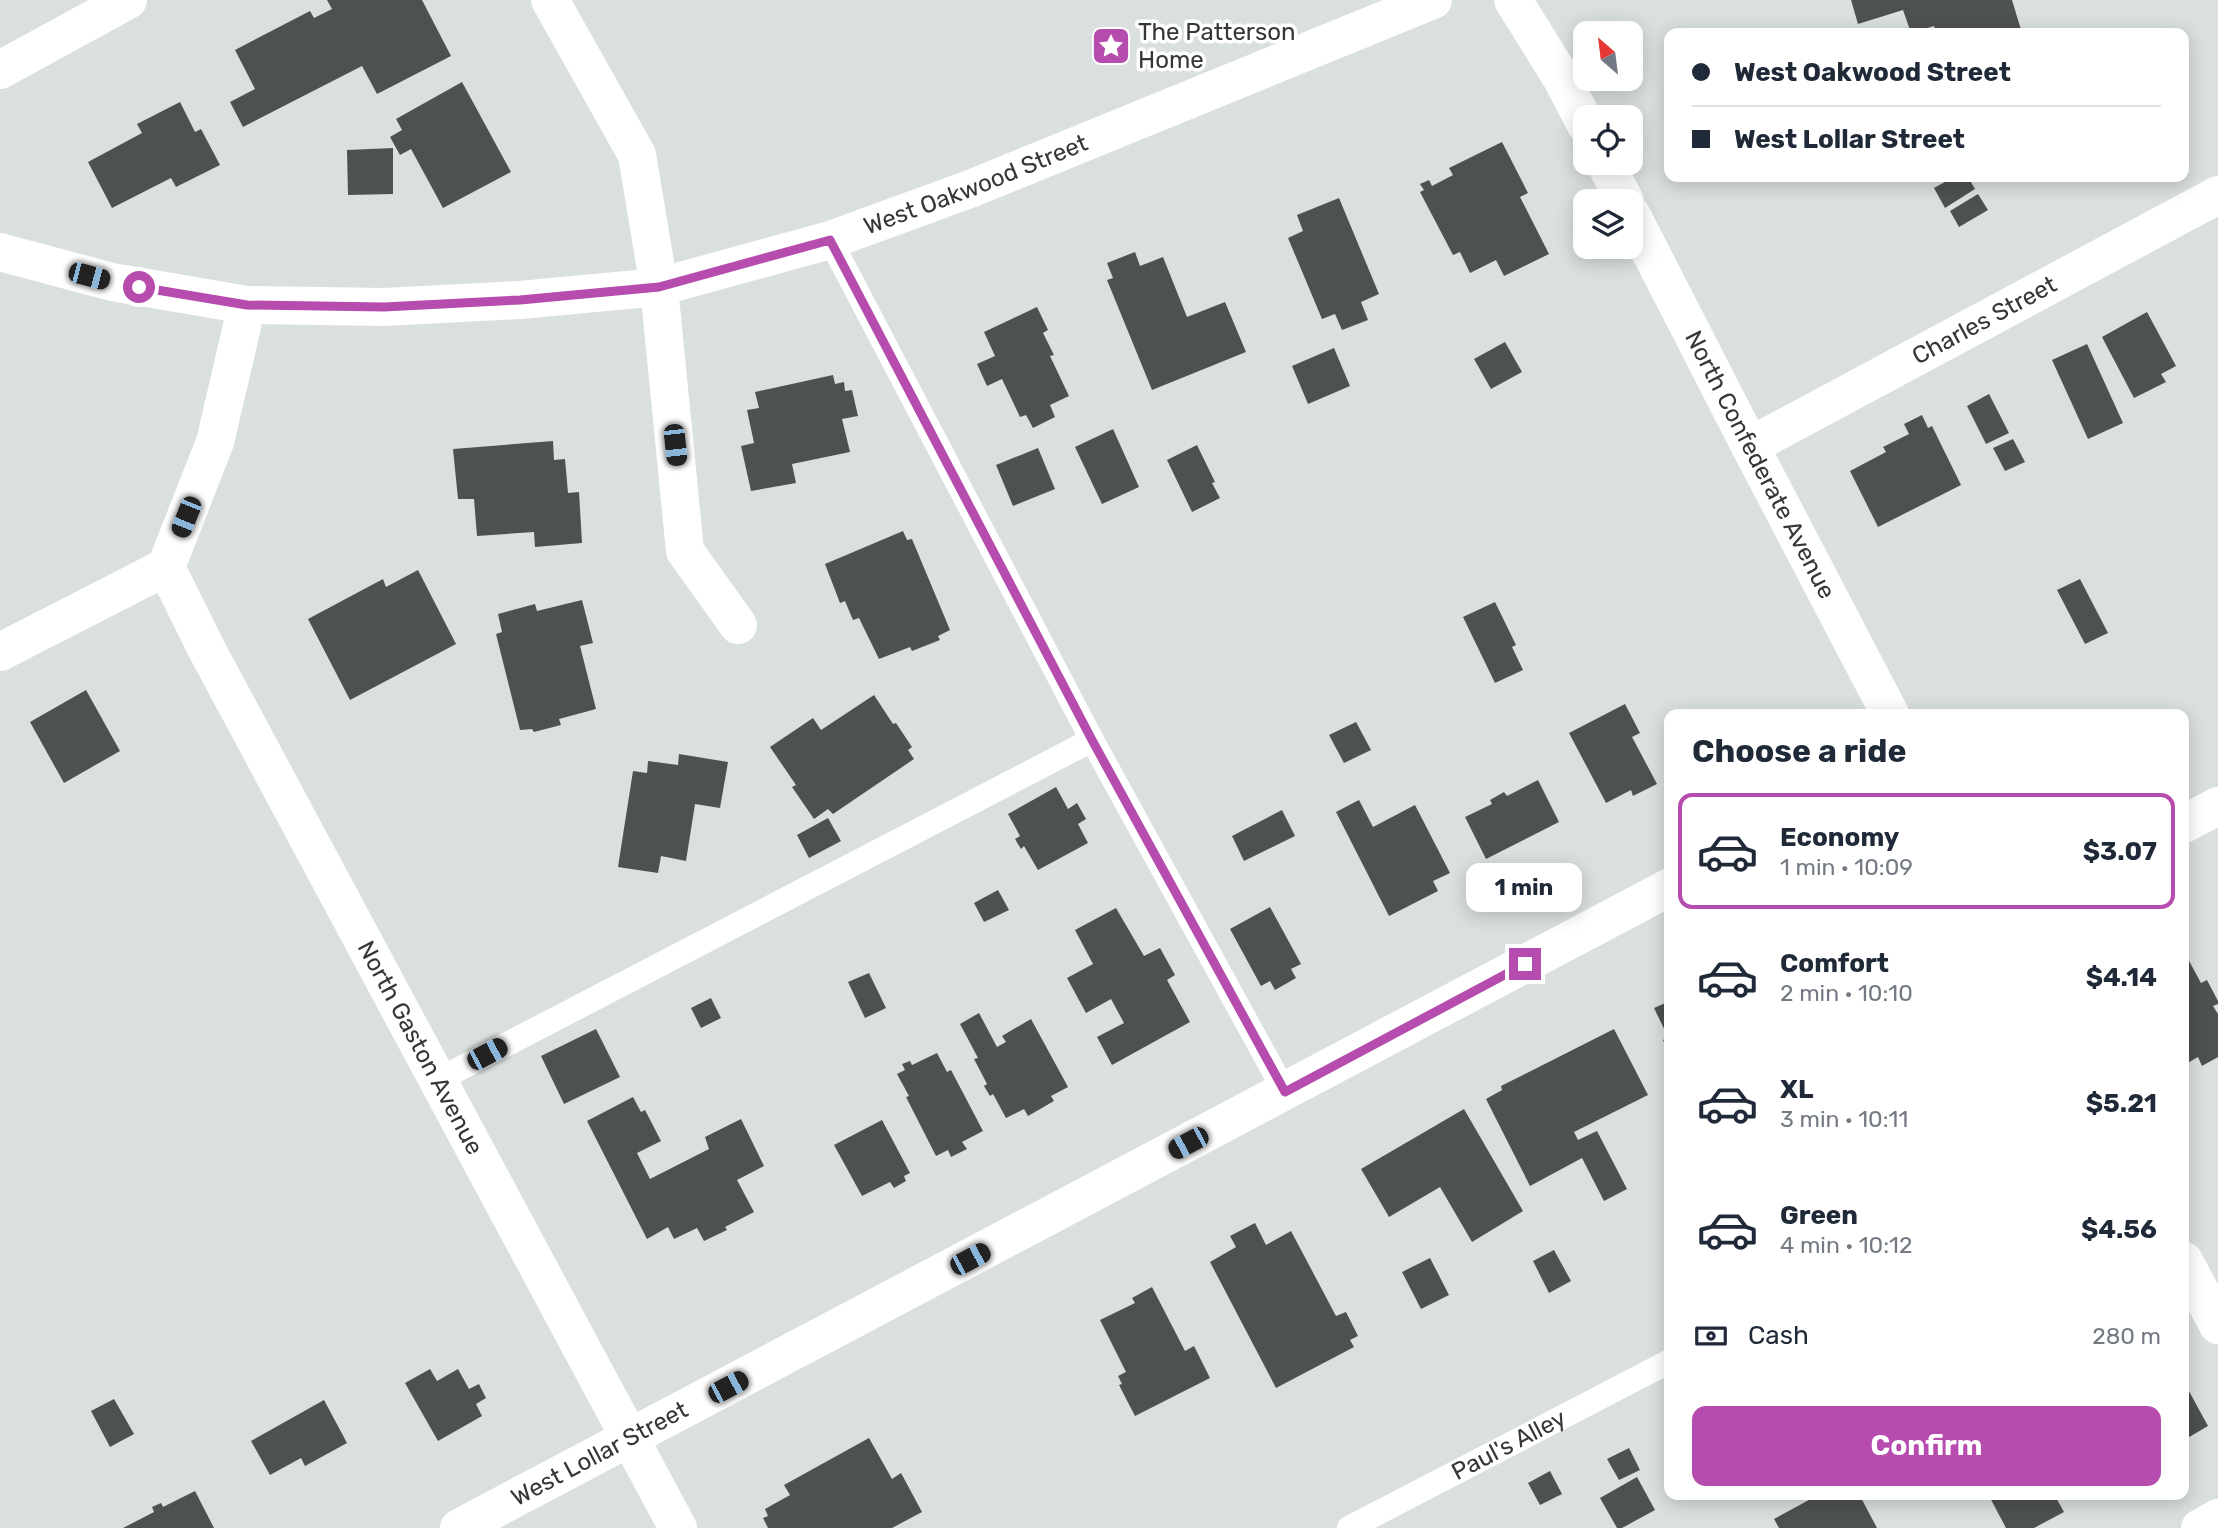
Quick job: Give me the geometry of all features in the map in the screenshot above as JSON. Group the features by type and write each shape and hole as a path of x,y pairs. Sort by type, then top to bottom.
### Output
{"street":[{"path":"0,70 128,0"},
{"path":"550,0 637,155 659,287 685,551 737,625"},
{"name":"West Oakwood Street","path":"0,252 112,282 247,305 384,307 520,300 659,287 830,240 970,189 1433,0"},
{"path":"1513,0 1576,105"},
{"name":"Charles Street","path":"1750,446 2218,195"},
{"name":"North Confederate Avenue","path":"1643,237 1887,709"},
{"path":"0,652 166,567 215,442 247,305"},
{"name":"North Gaston Avenue","path":"166,567 206,648 678,1528"},
{"path":"2189,821 2218,806"},
{"name":"West Lollar Street","path":"459,1528 1664,890"},
{"path":"2189,1270 2218,1325"},
{"path":"2200,1528 2218,1518"}],"lane":[{"path":"830,240 1092,740 1285,1092"},
{"path":"438,1080 1092,740"},
{"name":"Paul's Alley","path":"1349,1528 1664,1364"}],"building":[{"path":"327,0 422,0 451,56 377,94 362,66 243,127 230,102 255,89 235,50 310,11 314,18 332,9"},
{"path":"1851,0 2012,0 2020,28 1909,28 1903,10 1858,24"},
{"path":"462,82 511,172 443,208 411,149 400,155 390,137 402,130 396,119"},
{"path":"180,102 195,132 201,129 220,165 176,187 171,178 112,208 88,162 142,133 137,124"},
{"path":"1502,142 1528,193 1520,197 1549,254 1504,276 1496,260 1470,273 1460,252 1453,255 1420,192 1424,190 1420,184 1429,180 1432,186 1453,175 1449,168"},
{"path":"393,148 393,194 348,195 347,150"},
{"path":"1945,182 1971,182 1975,189 1945,208 1934,188"},
{"path":"1978,194 1988,210 1959,227 1950,211"},
{"path":"1339,198 1379,294 1361,302 1368,320 1342,330 1335,314 1322,319 1288,238 1303,231 1297,215"},
{"path":"1135,252 1140,266 1163,257 1187,317 1225,302 1246,352 1152,390 1107,280 1113,278 1107,263"},
{"path":"1037,307 1048,330 1043,333 1054,355 1050,356 1069,396 1050,405 1055,417 1033,428 1026,415 1020,417 1002,379 987,386 977,364 995,356 984,332"},
{"path":"2147,312 2176,366 2161,374 2166,382 2134,398 2102,337"},
{"path":"1505,342 1522,372 1491,389 1474,359"},
{"path":"2087,344 2123,423 2088,439 2052,360"},
{"path":"1334,348 1350,386 1308,404 1292,366"},
{"path":"833,375 835,384 844,382 845,391 852,390 858,416 842,419 850,452 792,464 796,483 751,491 741,446 754,443 747,410 759,408 755,392"},
{"path":"1989,394 2009,433 1986,444 1967,406"},
{"path":"1922,415 1928,428 1932,426 1961,485 1878,527 1850,471 1886,452 1883,447 1909,434 1904,424"},
{"path":"1113,429 1139,487 1102,504 1075,447"},
{"path":"2013,439 2025,462 2005,471 1993,448"},
{"path":"553,441 554,460 565,459 568,493 579,492 582,543 535,547 534,532 477,536 474,499 458,499 453,449"},
{"path":"1197,445 1220,498 1192,512 1167,460"},
{"path":"1038,448 1055,489 1013,506 996,465"},
{"path":"903,531 907,540 912,539 950,630 938,636 940,640 912,651 910,647 879,659 859,618 853,620 845,601 840,603 825,564"},
{"path":"418,570 456,644 350,700 308,619 383,579 386,587"},
{"path":"2080,579 2108,633 2085,644 2057,590"},
{"path":"582,600 593,643 580,646 596,709 559,719 561,725 534,732 532,729 520,730 496,634 502,632 498,614 535,604 537,611"},
{"path":"1495,602 1516,645 1512,647 1523,670 1495,683 1463,617"},
{"path":"86,690 120,751 64,783 30,722"},
{"path":"874,695 912,747 908,750 914,759 833,814 828,809 814,819 792,787 796,785 770,747 813,718 821,730"},
{"path":"1625,704 1640,733 1632,737 1657,784 1633,796 1631,790 1606,803 1569,733"},
{"path":"1356,722 1371,750 1344,763 1329,735"},
{"path":"679,754 728,762 720,808 695,804 686,861 661,856 658,873 618,867 633,771 647,773 648,761 678,765"},
{"path":"1538,780 1559,822 1486,859 1465,817 1492,804 1490,800 1504,792 1507,796"},
{"path":"1056,787 1068,809 1077,803 1086,819 1078,824 1088,843 1038,870 1024,846 1021,849 1015,839 1020,836 1008,814"},
{"path":"1359,800 1373,827 1415,805 1450,873 1433,881 1438,891 1389,916 1336,812"},
{"path":"1282,810 1295,836 1244,861 1232,836"},
{"path":"828,818 841,841 809,858 797,835"},
{"path":"998,890 1009,910 984,922 974,903"},
{"path":"1270,907 1301,964 1291,969 1296,978 1275,990 1270,981 1261,986 1230,929"},
{"path":"1116,908 1144,956 1160,948 1175,975 1167,980 1190,1022 1112,1065 1097,1037 1124,1023 1111,999 1086,1013 1067,978 1093,964 1075,930"},
{"path":"2189,961 2201,983 2207,980 2218,1001 2218,1004 2213,1006 2218,1014 2218,1057 2202,1066 2198,1057 2189,1062"},
{"path":"869,973 886,1008 865,1018 848,982"},
{"path":"711,998 721,1018 701,1028 691,1008"},
{"path":"1664,1004 1664,1029 1654,1008"},
{"path":"979,1013 997,1047 1006,1042 1002,1036 1031,1019 1068,1087 1051,1096 1054,1101 1028,1116 1024,1109 1006,1118 993,1094 990,1096 984,1086 987,1084 974,1059 978,1058 960,1024"},
{"path":"596,1029 620,1077 564,1104 541,1056"},
{"path":"1614,1029 1648,1095 1574,1132 1578,1140 1597,1131 1627,1189 1604,1201 1582,1158 1530,1186 1486,1099 1502,1090 1501,1086"},
{"path":"937,1053 947,1072 951,1070 983,1131 962,1142 967,1149 951,1157 948,1150 936,1156 897,1074 905,1070 902,1064 910,1061 912,1065"},
{"path":"633,1097 641,1112 645,1110 661,1141 637,1153 650,1179 709,1149 705,1137 741,1119 764,1166 737,1180 754,1212 704,1241 697,1228 674,1239 668,1227 647,1239 587,1121"},
{"path":"1464,1109 1523,1211 1472,1242 1440,1187 1389,1217 1361,1169"},
{"path":"882,1120 910,1173 904,1176 906,1181 894,1188 890,1182 862,1196 834,1145"},
{"path":"1255,1223 1266,1245 1291,1231 1336,1316 1346,1312 1358,1336 1350,1340 1354,1347 1276,1388 1210,1262 1236,1247 1230,1236"},
{"path":"1554,1250 1571,1281 1549,1293 1533,1261"},
{"path":"1430,1258 1449,1295 1421,1309 1402,1272"},
{"path":"1152,1287 1185,1351 1194,1346 1210,1378 1135,1416 1119,1385 1122,1384 1118,1376 1126,1372 1100,1320 1135,1303 1132,1298"},
{"path":"430,1369 437,1381 458,1369 469,1389 479,1384 486,1398 476,1404 482,1416 438,1441 405,1383"},
{"path":"2189,1391 2208,1426 2189,1437"},
{"path":"114,1399 134,1434 110,1447 91,1411"},
{"path":"324,1400 347,1443 305,1466 301,1458 270,1475 251,1441"},
{"path":"869,1438 892,1479 901,1473 922,1512 892,1528 768,1528 763,1518 768,1516 765,1509 790,1495 784,1485"},
{"path":"1629,1448 1640,1470 1619,1480 1607,1459"},
{"path":"1550,1471 1562,1494 1540,1505 1528,1483"},
{"path":"1637,1477 1655,1510 1622,1528 1617,1528 1600,1498"},
{"path":"195,1491 214,1528 123,1528 154,1512 152,1507 161,1503 163,1507"},
{"path":"1809,1500 1862,1500 1877,1528 1779,1528 1774,1519"},
{"path":"1991,1500 2057,1500 2064,1512 2034,1528 2006,1528"}],"place":[{"name":"The Patterson Home","path":"1111,46"}],"route":[{"path":"139,287 247,305 384,307 520,300 659,287 830,240 1092,740 1285,1092 1525,964"}]}
